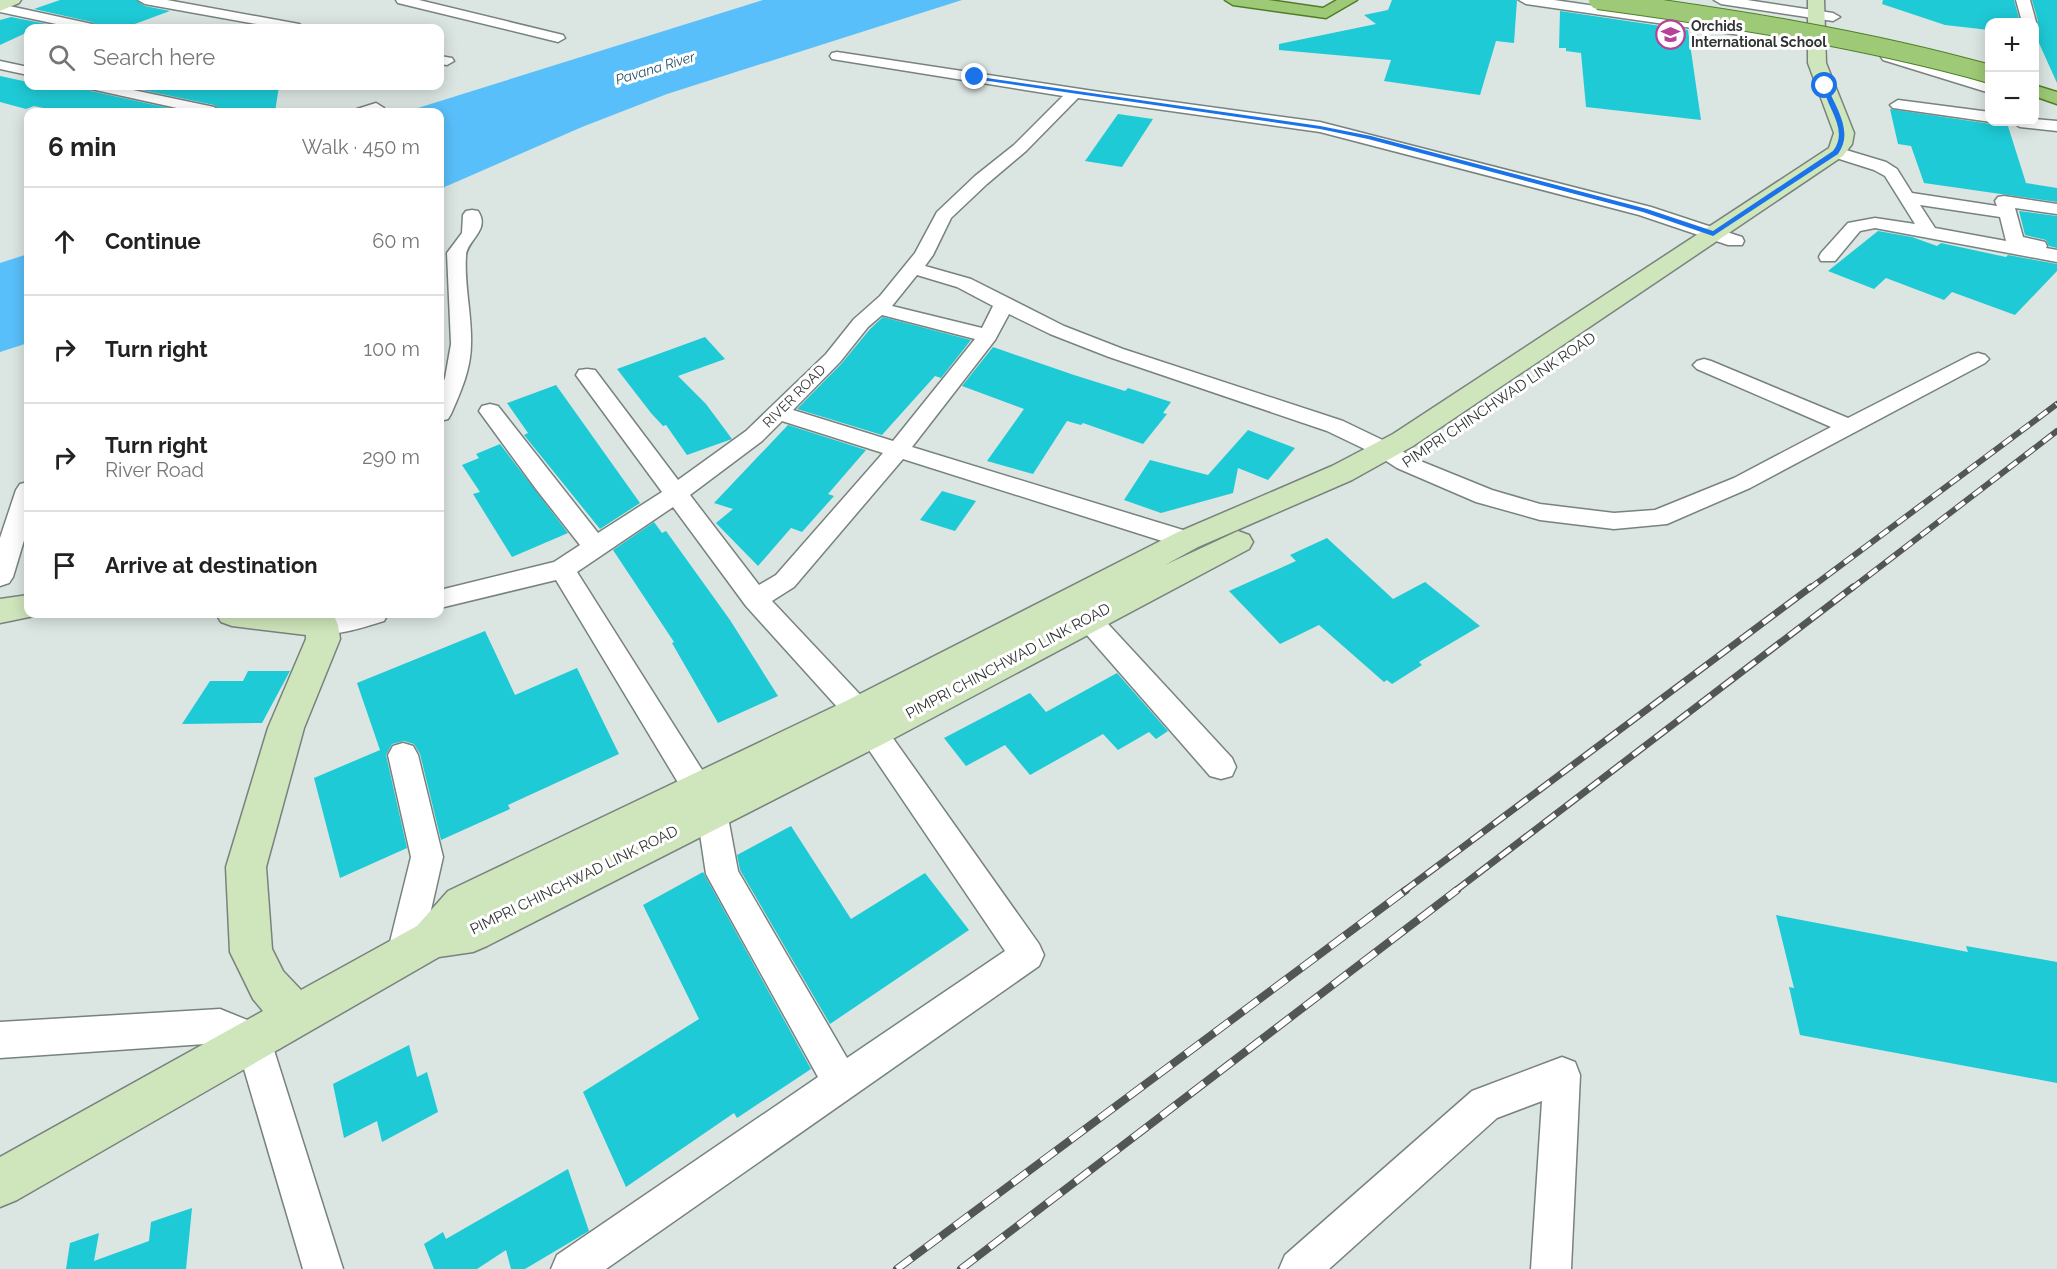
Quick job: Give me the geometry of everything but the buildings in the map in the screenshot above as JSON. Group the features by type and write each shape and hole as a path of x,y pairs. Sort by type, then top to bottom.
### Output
{"main road":[{"path":"0,7 13,0"},
{"path":"1233,0 1326,13 1348,0"},
{"path":"1598,0 1808,31 1985,73"},
{"path":"1686,0 1826,22 1985,59"},
{"path":"1824,20 1836,69 1864,136 1863,149 1845,155"},
{"path":"2039,76 2057,82"},
{"path":"2039,92 2057,98"},
{"name":"PIMPRI CHINCHWAD LINK ROAD","path":"866,722 1177,554 1362,487 1395,457 1845,155"},
{"name":"PIMPRI CHINCHWAD LINK ROAD","path":"418,946 473,933 705,801 866,722 1088,619 1177,554"},
{"path":"0,611 24,608"},
{"path":"287,618 329,621 324,639 286,728 246,867 250,952 268,985 296,1016"},
{"path":"0,1183 418,946"}],"street":[{"path":"145,0 277,24"},
{"path":"403,0 558,38"},
{"path":"1526,0 1824,20"},
{"path":"1721,0 1824,20 1917,64 1985,88"},
{"path":"2023,0 2028,18"},
{"path":"0,7 74,24"},
{"path":"837,56 1075,93 1320,127 1645,211 1724,237"},
{"path":"0,65 24,70"},
{"path":"114,90 195,108"},
{"name":"RIVER ROAD","path":"444,598 562,569 675,494 754,436 833,358 861,323 878,308 913,268 924,255 943,216 981,180 1020,148 1075,93"},
{"path":"1898,105 1985,116"},
{"path":"2039,108 2057,115"},
{"path":"2039,124 2057,126"},
{"path":"1845,155 1880,166 1891,173 1929,232"},
{"path":"1906,197 2006,213"},
{"path":"2057,209 2004,201 2015,241 2057,249"},
{"path":"444,405 456,378 461,344 456,253 471,233 472,215"},
{"path":"1828,257 1854,227 1875,223 2057,256"},
{"path":"913,268 964,283 1057,330 1116,353 1335,426 1395,457 1484,496 1540,512 1614,521 1658,518 1742,483 1978,359"},
{"path":"755,599 785,581 897,451 988,336 1005,302"},
{"path":"878,308 988,336"},
{"path":"1704,364 1850,427"},
{"path":"571,1269 1027,955 866,722 755,599 587,375"},
{"path":"490,411 544,484 595,547"},
{"path":"779,413 897,451 1177,554"},
{"path":"0,577 24,502"},
{"path":"562,569 705,801 722,874 841,1083"},
{"path":"329,621 349,618"},
{"path":"1088,619 1221,766"},
{"path":"404,755 427,857 418,946"},
{"path":"0,1040 220,1026 254,1040 318,1267"},
{"path":"1299,1269 1485,1104 1562,1075 1551,1269"}],"water":[{"name":"Pavana River","path":"763,0 962,0 667,94 582,127 444,187 444,108 418,108"},
{"path":"24,255 24,344 0,352 0,263"}],"railway":[{"path":"1809,589 2057,404"},
{"path":"1851,589 2057,431"},
{"path":"1404,891 1811,587"},
{"path":"1455,891 1853,587"},
{"path":"897,1269 1406,890"},
{"path":"961,1269 1457,890"}],"place":[{"name":"Orchids International School","path":"1670,34"}],"route":[{"path":"975,77 1100,97 1320,127 1645,211 1713,234 1836,152 1842,144 1844,133 1825,86"}]}
